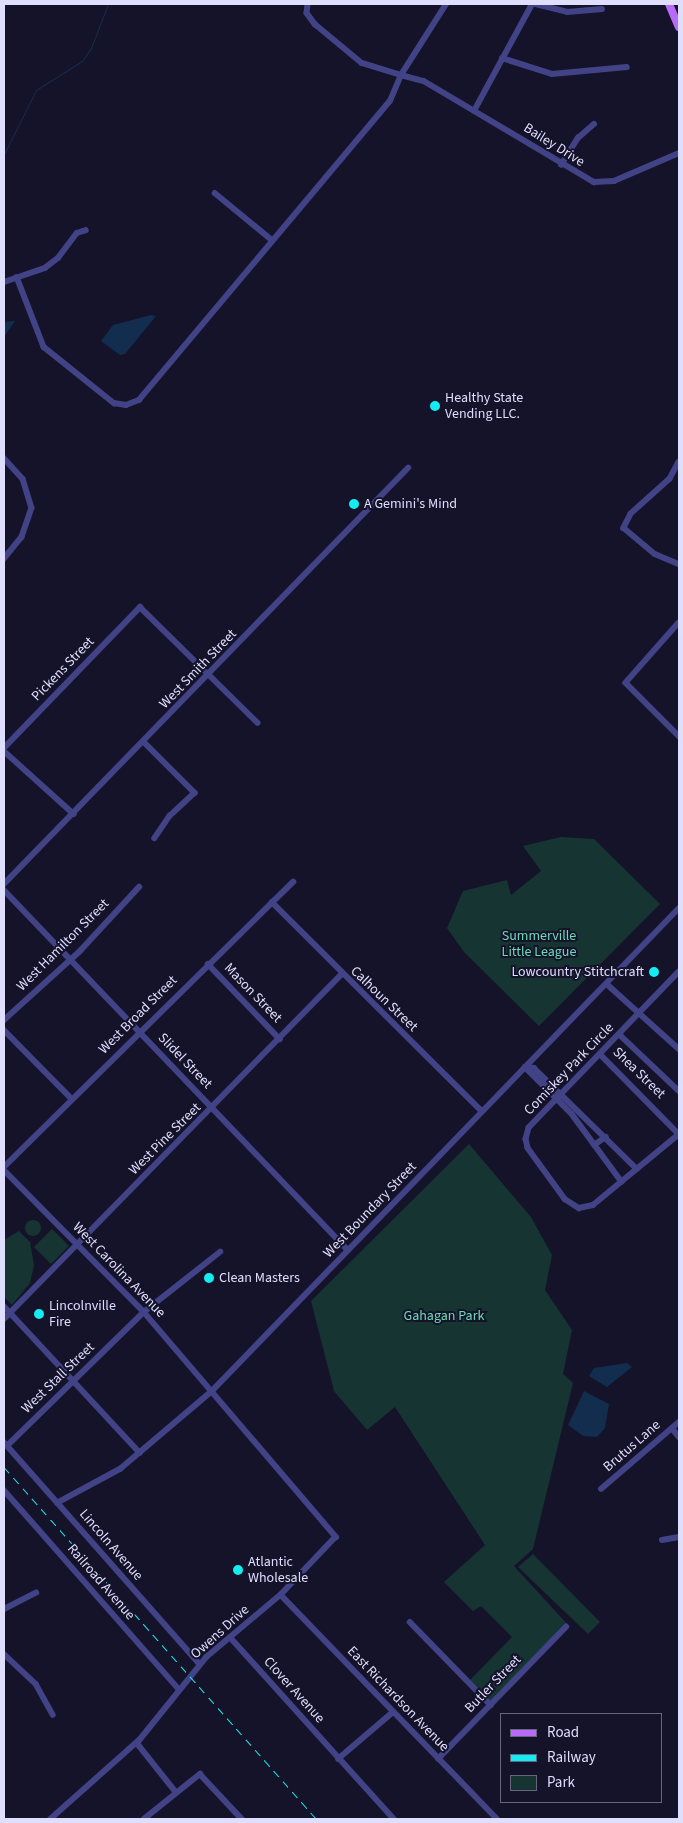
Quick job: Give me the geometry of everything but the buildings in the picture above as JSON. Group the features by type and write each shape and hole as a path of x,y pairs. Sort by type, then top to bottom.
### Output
{"main road":[{"path":"669,4 679,27"}],"street":[{"name":"Bailey Drive","path":"308,4 307,13 315,24 362,63 424,81 585,179 605,183 679,153"},
{"path":"17,277 44,348 114,403 126,405 139,400 390,101 401,75 446,4"},
{"path":"474,111 534,4 567,12 602,9"},
{"path":"502,58 552,74 627,67"},
{"path":"561,165 578,138 594,124"},
{"path":"216,193 272,240"},
{"path":"4,282 58,258 77,233 86,230"},
{"path":"4,458 23,479 32,508 22,537 4,559"},
{"path":"679,462 670,479 631,514 625,532 664,559 679,564"},
{"name":"West Smith Street","path":"4,884 144,742 408,468"},
{"name":"Pickens Street","path":"4,750 140,607 210,674"},
{"path":"679,623 626,683 679,736"},
{"path":"210,674 258,723"},
{"path":"144,742 195,793 170,816 155,838"},
{"path":"4,750 74,814"},
{"name":"West Broad Street","path":"4,1169 139,1030 293,882"},
{"name":"West Hamilton Street","path":"4,1020 70,959 139,887"},
{"name":"Slidel Street","path":"4,890 348,1250"},
{"name":"Calhoun Street","path":"272,902 341,975 482,1111"},
{"name":"West Boundary Street","path":"58,1503 140,1453 212,1391 679,908"},
{"name":"Mason Street","path":"208,964 280,1038"},
{"name":"Comiskey Park Circle","path":"679,972 529,1128 526,1139 528,1148 565,1199 574,1206 588,1207 622,1182 679,1134"},
{"name":"West Pine Street","path":"4,1318 213,1108 341,975"},
{"path":"607,984 679,1049"},
{"path":"4,1030 72,1099"},
{"path":"619,1034 679,1091"},
{"name":"Shea Street","path":"600,1054 679,1134"},
{"path":"525,1067 534,1068 637,1169"},
{"path":"525,1067 557,1100 622,1182"},
{"path":"594,1145 606,1137"},
{"name":"West Carolina Avenue","path":"4,1169 144,1312 212,1391"},
{"name":"West Stall Street","path":"5,1444 144,1312 220,1252"},
{"path":"4,1306 76,1378 140,1453"},
{"name":"Owens Drive","path":"51,1819 137,1743 207,1657 281,1595 334,1543 334,1532 212,1391"},
{"name":"Brutus Lane","path":"601,1489 679,1422"},
{"path":"672,1428 679,1437"},
{"name":"Lincoln Avenue","path":"5,1444 200,1664"},
{"name":"Railroad Avenue","path":"4,1490 180,1690"},
{"path":"662,1540 679,1537"},
{"path":"4,1609 36,1593"},
{"name":"East Richardson Avenue","path":"281,1595 497,1819"},
{"path":"410,1622 491,1705"},
{"name":"Butler Street","path":"438,1759 566,1627"},
{"name":"Clover Avenue","path":"231,1638 394,1819"},
{"path":"189,1652 207,1657"},
{"path":"4,1654 36,1684 53,1715"},
{"path":"338,1758 393,1712"},
{"path":"137,1743 176,1792"},
{"path":"144,1819 194,1776 203,1776 242,1819"}],"green space":[{"name":"Summerville Little League","path":"561,837 594,839 660,904 539,1026 464,952 447,928 463,891 507,880 511,895 541,871 523,846"},
{"name":"Gahagan Park","path":"469,1144 531,1217 552,1255 545,1290 572,1330 563,1374 573,1383 533,1549 514,1566 569,1626 491,1701 470,1680 512,1637 481,1606 473,1611 444,1582 485,1545 395,1407 367,1430 334,1391 311,1301"},
{"path":"30,1220 36,1220 41,1225 39,1234 30,1236 25,1231 25,1225"},
{"path":"52,1229 69,1246 51,1264 34,1247"},
{"path":"19,1231 30,1242 34,1265 30,1283 12,1305 4,1297 4,1240"},
{"path":"533,1554 600,1622 588,1634 518,1567"}],"water":[{"path":"151,315 156,316 125,354 120,355 101,341 113,325"},
{"path":"15,321 4,337 4,322"},
{"path":"627,1363 632,1367 607,1387 589,1376 594,1368"},
{"path":"584,1391 609,1404 605,1428 597,1437 583,1436 568,1425"}],"waterway":[{"path":"4,154 36,90 82,61 91,48 108,4"}],"railway":[{"path":"4,1467 317,1819"}],"place":[{"name":"Healthy State Vending LLC.","path":"435,406"},
{"name":"A Gemini's Mind","path":"354,504"},
{"name":"Lowcountry Stitchcraft","path":"654,972"},
{"name":"Clean Masters","path":"209,1278"},
{"name":"Lincolnville Fire","path":"39,1314"},
{"name":"Atlantic Wholesale","path":"238,1570"}]}
